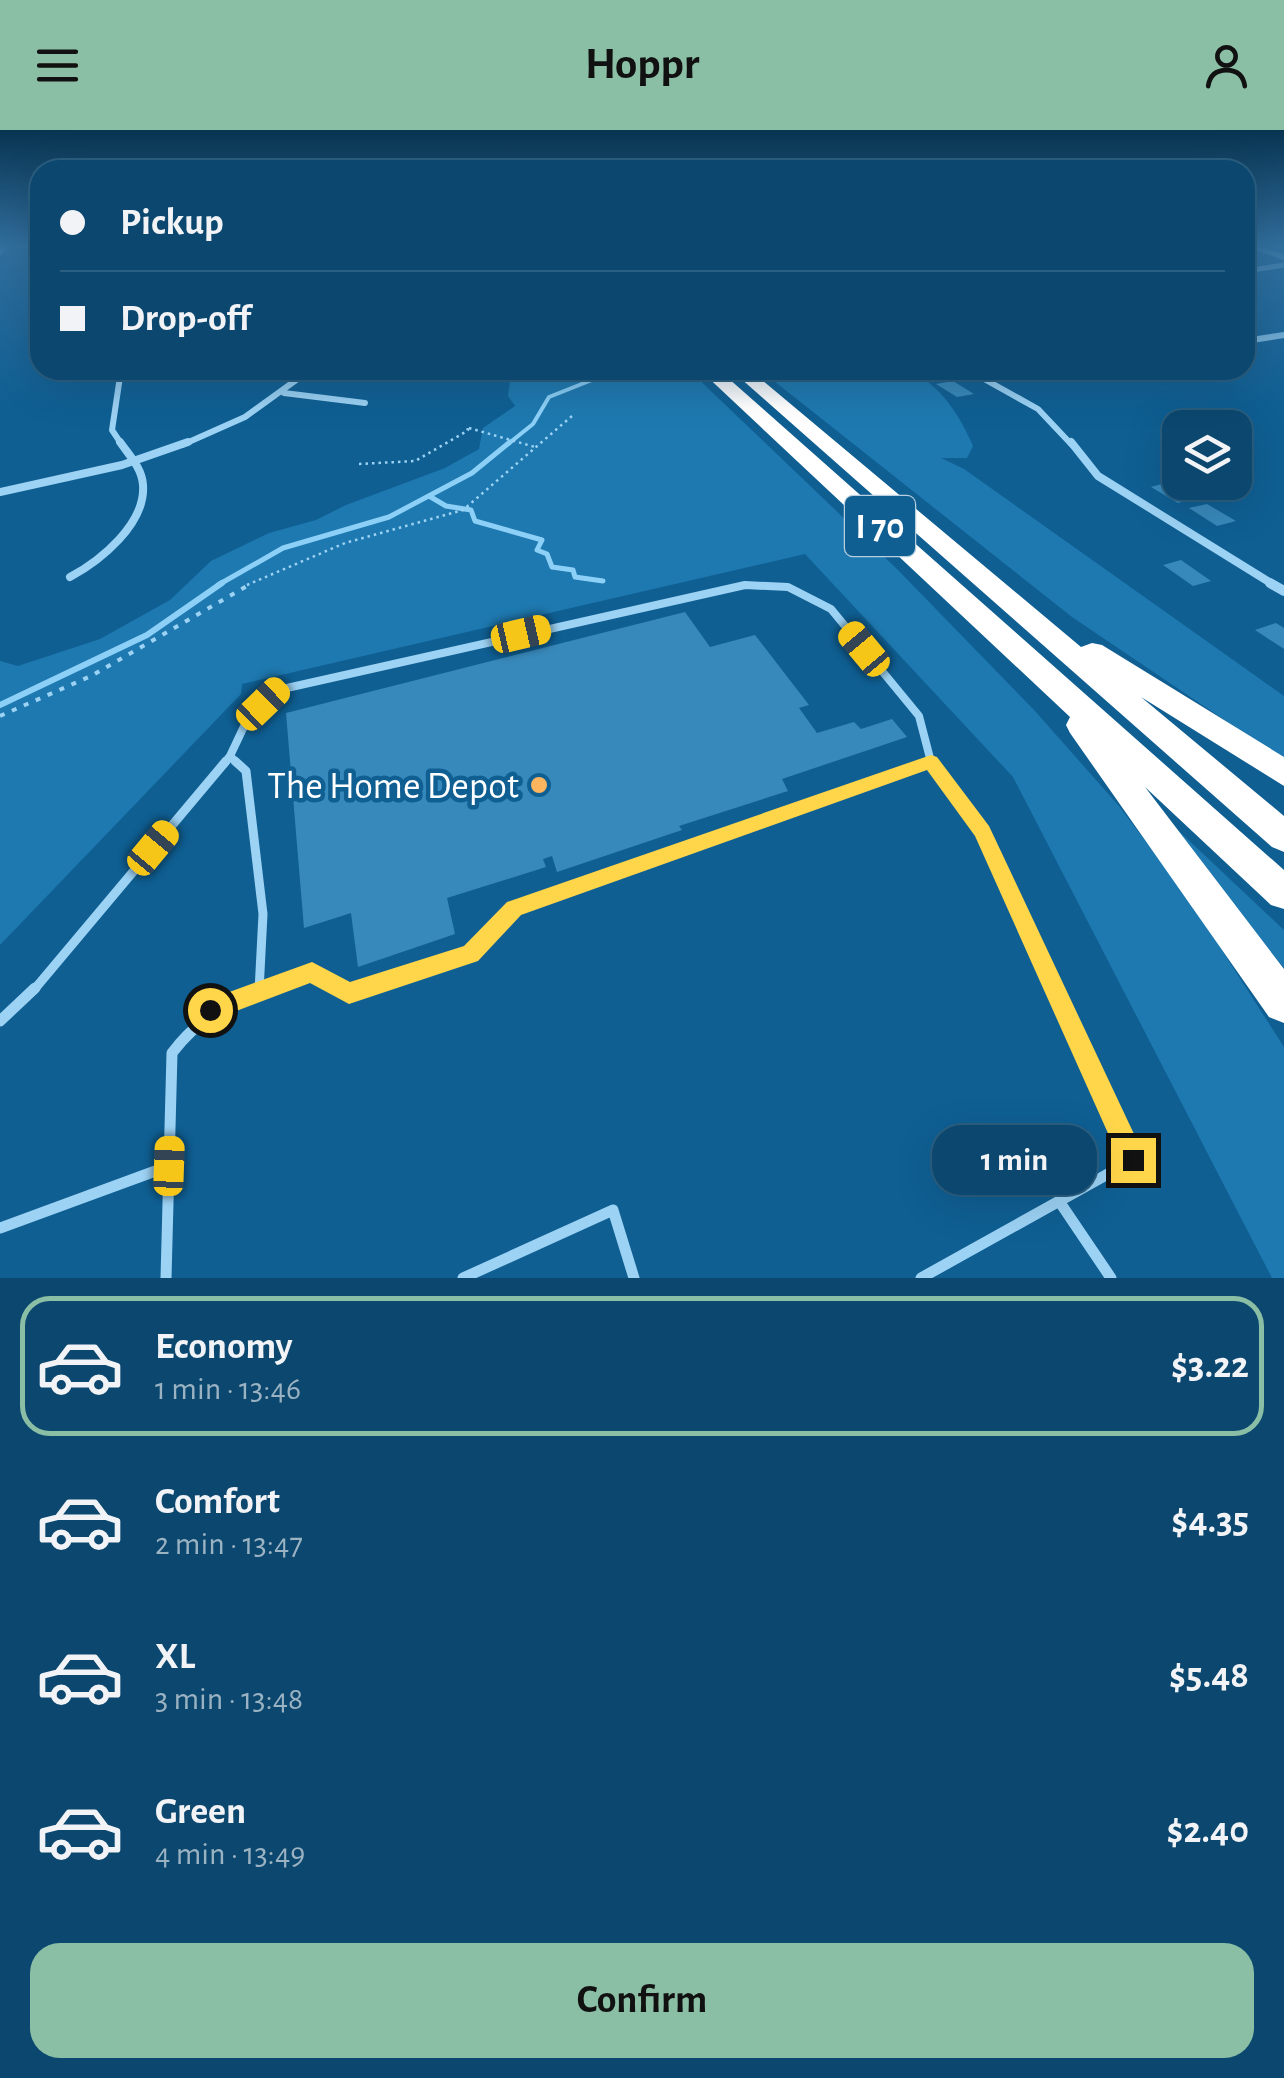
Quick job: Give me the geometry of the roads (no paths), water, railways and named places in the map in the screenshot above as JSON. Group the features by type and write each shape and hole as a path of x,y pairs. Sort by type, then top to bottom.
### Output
{"highway":[{"name":"I 70","path":"719,380 1284,893"},
{"name":"I 70","path":"752,380 1284,837"},
{"path":"1016,606 1284,773"},
{"path":"1051,681 1160,837 1284,1003"}],"street":[{"path":"1255,339 1284,335"},
{"path":"70,578 99,562 141,501 144,486 112,430 120,380"},
{"path":"0,492 132,460 220,428 284,393 299,380"},
{"path":"986,380 1040,410 1060,428 1077,458 1098,476 1284,591"},
{"path":"284,393 365,403"}],"lane":[{"path":"0,1021 25,1000 230,756 248,718 278,690 745,585 788,587 831,609 919,716 931,762 982,832 1133,1160 921,1278"},
{"path":"230,756 246,770 263,914 259,992"},
{"path":"166,1278 172,1053 187,1030 210,1010 312,972 349,993 471,954 514,908 931,762"},
{"path":"0,1228 169,1166"},
{"path":"1060,1201 1111,1278"},
{"path":"463,1278 613,1210 634,1278"}],"waterway":[{"path":"507,445 533,424 549,397 592,380"},
{"path":"218,585 283,548 389,517 472,473 510,442"},
{"path":"429,496 446,506 471,510 475,521 542,540 537,550 547,554 552,567 573,570 575,577 603,581"},
{"path":"0,705 147,635 222,583"}],"place":[{"name":"The Home Depot","path":"539,785"}]}
